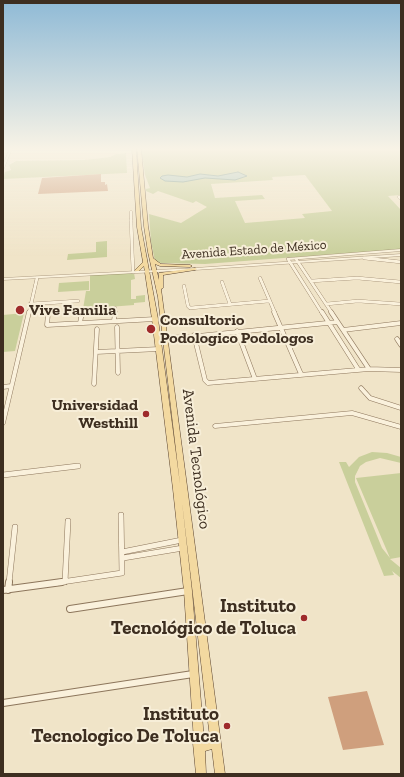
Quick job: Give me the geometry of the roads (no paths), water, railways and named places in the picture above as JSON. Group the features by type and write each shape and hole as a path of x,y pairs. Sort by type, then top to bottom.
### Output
{"main road":[{"name":"Avenida Tecnológico","path":"136,184 139,227 144,263 155,319 161,337 159,349 180,546 188,590 201,774"},
{"name":"Avenida Tecnológico","path":"143,184 150,252 160,297 161,337 220,774"},
{"name":"Avenida Estado de México","path":"3,280 321,259 401,250"},
{"path":"150,252 156,263 160,265 193,268"},
{"name":"Avenida Estado de México","path":"329,258 358,258 401,254"},
{"path":"134,271 144,263"},
{"path":"160,297 161,274 193,268"},
{"path":"198,743 205,746 213,743 215,739"}],"street":[{"path":"131,212 134,271"},
{"path":"358,258 401,262"},
{"path":"297,260 369,368"},
{"path":"289,261 358,369"},
{"path":"3,423 37,278"},
{"path":"260,278 301,374"},
{"path":"311,282 357,278 401,282"},
{"path":"222,282 230,304"},
{"path":"184,286 189,308 269,301"},
{"path":"30,304 78,301"},
{"path":"326,304 358,301 401,304"},
{"path":"114,321 115,308"},
{"path":"80,323 82,312"},
{"path":"48,314 47,325 155,319"},
{"path":"161,337 337,322"},
{"path":"343,330 401,323"},
{"path":"117,327 118,374"},
{"path":"94,384 97,329"},
{"path":"237,331 255,379"},
{"path":"196,335 205,380 208,383 369,368 401,370"},
{"path":"397,339 401,345"},
{"path":"96,352 159,349"},
{"path":"3,387 11,386"},
{"path":"361,388 370,398 401,408"},
{"path":"215,426 352,413 367,416 401,427"},
{"path":"3,475 78,466"},
{"path":"15,526 5,590 123,572 121,515"},
{"path":"65,582 68,521"},
{"path":"122,552 174,542 180,546"},
{"path":"174,542 180,546"},
{"path":"123,558 180,546"},
{"path":"139,548 141,555"},
{"path":"70,609 188,590"},
{"path":"3,703 193,674"}],"place":[{"name":"Vive Familia","path":"20,310"},
{"name":"Consultorio Podologico Podologos","path":"151,329"},
{"name":"Universidad Westhill","path":"146,414"},
{"name":"Instituto Tecnológico de Toluca","path":"304,618"},
{"name":"Instituto Tecnologico De Toluca","path":"227,726"}]}
